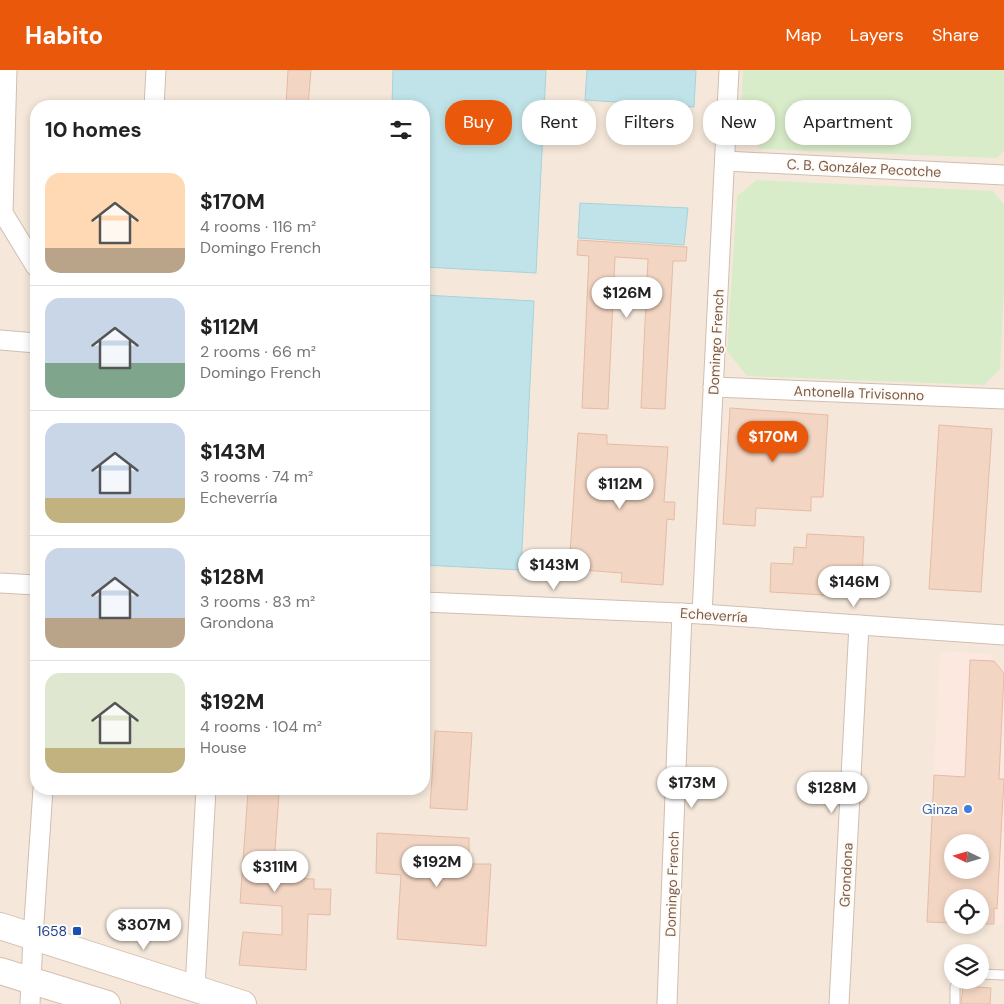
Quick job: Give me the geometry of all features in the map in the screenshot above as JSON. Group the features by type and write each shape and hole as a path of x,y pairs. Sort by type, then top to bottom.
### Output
{"main road":[{"path":"0,926 243,1004"},
{"path":"0,972 30,993 107,1004"}],"street":[{"path":"7,70 1,213 30,258"},
{"path":"154,100 156,70"},
{"name":"Domingo French","path":"702,614 729,70"},
{"name":"C. B. González Pecotche","path":"725,161 1004,176"},
{"path":"0,340 30,342"},
{"name":"Antonella Trivisonno","path":"713,387 1004,399"},
{"path":"0,583 30,584"},
{"name":"Echeverría","path":"430,602 702,614 1004,635"},
{"name":"Domingo French","path":"667,1004 682,613"},
{"name":"Grondona","path":"839,1004 859,625"},
{"path":"30,993 43,795"},
{"path":"194,988 206,795"}],"lane":[{"path":"989,974 1004,975"},
{"path":"955,989 955,1004"}],"shaded area":[{"path":"0,70 1004,70 1004,1004 0,1004"},
{"name":"Ginza","path":"940,651 989,654 1004,671 1003,925 989,924 989,889 944,889 944,923 927,922"}],"green space":[{"path":"743,70 1004,70 1004,150 997,158 760,149 757,145 775,145 775,100 741,100"},
{"path":"757,180 993,191 1004,205 1004,290 1000,369 984,385 747,376 727,351 737,196"}],"water":[{"path":"393,70 546,70 545,100 522,100 522,145 542,145 536,273 430,267 430,100 392,100"},
{"path":"587,70 696,70 694,107 693,100 585,100"},
{"path":"580,203 688,208 684,245 578,238"},
{"path":"430,295 534,301 521,570 430,565"}],"building":[{"path":"288,70 311,70 308,100 286,100"},
{"path":"578,240 687,247 686,261 673,261 665,409 641,408 648,259 615,257 608,409 582,408 589,256 577,255"},
{"path":"730,408 828,415 823,497 811,497 811,511 756,508 755,526 723,524"},
{"path":"939,425 992,429 981,592 929,589"},
{"path":"578,433 607,435 607,444 668,447 664,502 675,502 674,520 667,519 663,585 621,582 622,573 569,569"},
{"path":"807,534 864,537 861,597 770,592 771,563 793,564 794,547 806,548"},
{"name":"Ginza","path":"970,660 994,661 1004,673 999,779 1004,779 997,909 994,908 994,924 989,924 989,889 944,889 944,923 927,922 934,775 965,777"},
{"path":"435,731 472,733 467,810 430,808"},
{"path":"248,795 279,795 273,878 314,879 314,889 331,889 330,915 308,914 306,970 239,965 243,932 282,935 282,906 240,903"},
{"path":"377,833 469,838 469,864 491,864 486,946 397,939 401,875 376,873"},
{"path":"991,988 990,1004 961,1004 963,989"}],"place":[{"name":"Ginza","path":"968,809"},
{"name":"1658","path":"77,931"}]}
